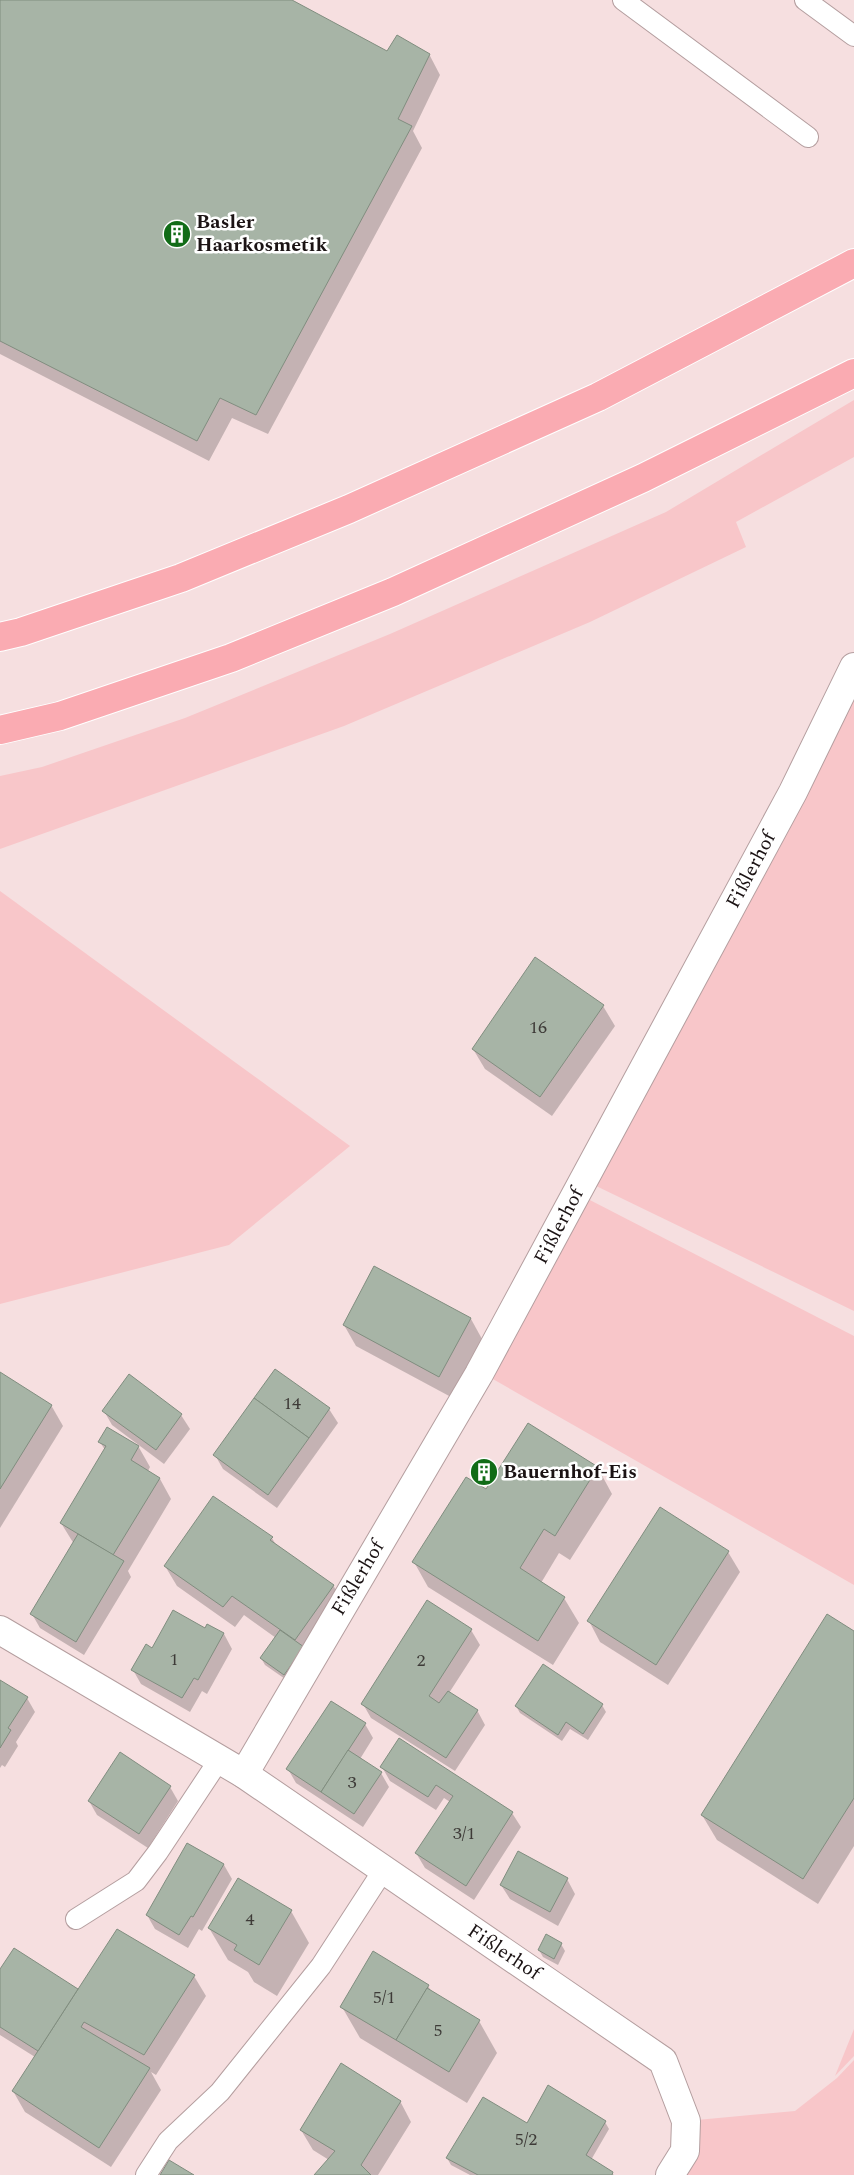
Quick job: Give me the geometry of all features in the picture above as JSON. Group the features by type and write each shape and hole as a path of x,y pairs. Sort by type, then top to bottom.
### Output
{"highway":[{"path":"0,637 21,632 182,578 349,509 598,397 854,263"},
{"path":"0,730 60,716 231,658 393,592 643,478 854,373"}],"street":[{"name":"Fißlerhof","path":"244,1774 478,1374 793,792 854,667"},
{"name":"Fißlerhof","path":"0,1630 244,1774 663,2061 686,2121 685,2151 670,2175"}],"lane":[{"path":"623,0 808,138"},
{"path":"805,0 854,36"},
{"path":"76,1919 136,1881 158,1852 219,1760"},
{"path":"146,2175 168,2141 220,2092 321,1966 384,1870"}],"shaded area":[{"path":"854,400 854,457 736,522 746,547 590,622 344,726 0,849 0,776 42,767 185,718 390,634 666,512"},
{"path":"854,687 854,1311 590,1183"},
{"path":"0,891 350,1146 229,1245 0,1304"},
{"path":"586,1198 854,1336 854,1585 491,1378"},
{"path":"854,2029 854,2056 835,2076"},
{"path":"854,2060 854,2175 670,2175 686,2121 795,2111 837,2078"}],"building":[{"name":"Basler Haarkosmetik","path":"0,0 292,0 387,51 397,35 430,54 398,119 412,126 256,415 220,398 197,441 0,341"},
{"path":"535,957 604,1005 540,1097 472,1049"},
{"path":"374,1266 471,1318 439,1377 343,1325"},
{"path":"275,1369 330,1408 309,1438 254,1398"},
{"path":"0,1372 52,1405 0,1489"},
{"path":"129,1374 182,1414 156,1450 102,1411"},
{"path":"254,1398 309,1438 268,1495 213,1455"},
{"path":"528,1423 598,1467 555,1536 544,1529 520,1568 565,1597 538,1641 412,1562 466,1477 486,1489"},
{"path":"107,1427 139,1446 131,1460 160,1478 113,1555 60,1523 106,1446 98,1442"},
{"name":"Bauernhof-Eis","path":"482,1463 494,1471 487,1482 474,1473"},
{"path":"213,1496 273,1537 270,1540 334,1585 295,1640 232,1596 223,1607 164,1566"},
{"path":"660,1507 729,1551 656,1665 587,1621"},
{"path":"78,1534 124,1561 76,1642 30,1614"},
{"path":"427,1600 472,1629 429,1696 439,1703 448,1691 478,1710 446,1758 361,1704"},
{"path":"173,1610 205,1628 207,1624 224,1633 198,1680 194,1678 182,1698 131,1670 146,1644 152,1648"},
{"path":"827,1614 854,1631 854,1798 803,1879 701,1815"},
{"path":"280,1630 304,1647 284,1675 260,1658"},
{"path":"543,1664 603,1704 583,1734 566,1722 558,1735 515,1706"},
{"path":"0,1680 28,1697 8,1728 11,1730 0,1748"},
{"path":"331,1701 366,1723 321,1792 286,1769"},
{"path":"399,1738 513,1812 466,1886 415,1853 453,1796 436,1785 428,1797 380,1767"},
{"path":"348,1750 382,1772 354,1814 321,1792"},
{"path":"120,1752 171,1786 139,1834 88,1801"},
{"path":"187,1843 224,1864 193,1917 191,1916 179,1935 146,1915"},
{"path":"518,1851 568,1878 550,1912 500,1885"},
{"path":"238,1878 292,1910 259,1965 234,1950 237,1945 208,1928"},
{"path":"117,1929 195,1975 144,2055 84,2022 81,2027 150,2068 99,2148 12,2091"},
{"path":"546,1934 562,1943 554,1959 538,1950"},
{"path":"14,1948 78,1989 38,2051 0,2027 0,1969"},
{"path":"373,1951 429,1985 396,2040 340,2007"},
{"path":"427,1988 480,2020 449,2072 396,2040"},
{"path":"341,2063 401,2101 361,2165 371,2175 314,2175 335,2151 300,2130"},
{"path":"548,2085 606,2121 586,2155 613,2172 612,2175 478,2175 446,2158 483,2097 527,2123"},
{"path":"169,2160 194,2175 160,2175"}],"place":[{"name":"Basler Haarkosmetik","path":"177,234"},
{"name":"Bauernhof-Eis","path":"484,1472"}]}
